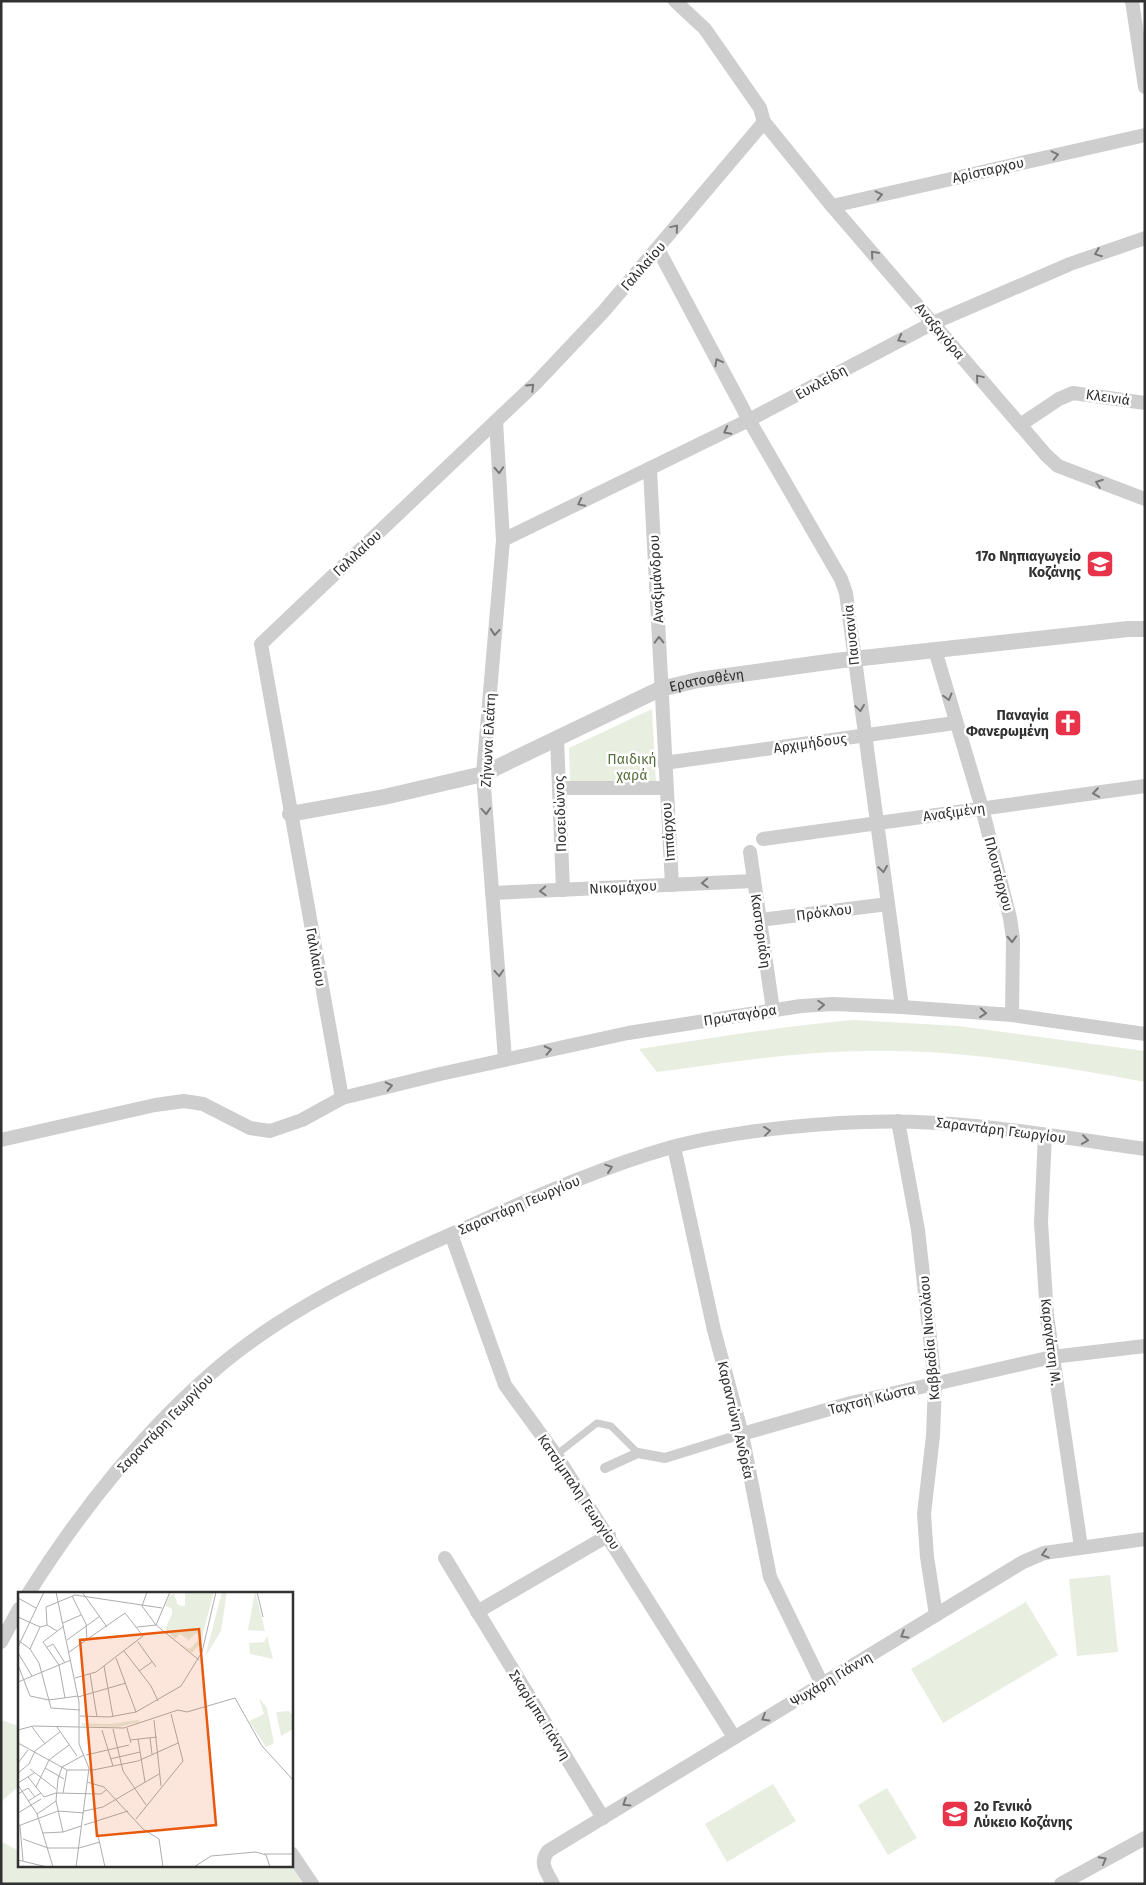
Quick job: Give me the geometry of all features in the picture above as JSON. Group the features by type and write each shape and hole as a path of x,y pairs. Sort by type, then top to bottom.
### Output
{"street":[{"name":"Αναξαγόρα","path":"676,1 705,29 760,108 764,122 832,206 1020,425 1058,466 1145,499"},
{"path":"1132,1 1145,87"},
{"name":"Γαλιλαίου","path":"342,1098 261,644 496,421 604,311 764,122"},
{"name":"Αρίσταρχου","path":"832,206 1145,135"},
{"name":"Ευκλείδη","path":"503,540 650,470 933,323 1070,264 1145,238"},
{"name":"Παυσανία","path":"658,249 749,420 841,579 850,609 854,659 864,736 902,1006"},
{"name":"Κλεινιά","path":"1020,425 1059,398 1073,393 1145,403"},
{"name":"Ζήνωνα Ελεάτη","path":"496,421 503,540 483,774 505,1059"},
{"name":"Αναξιμάνδρου","path":"650,470 657,586 660,689"},
{"name":"Ερατοσθένη","path":"290,814 384,798 483,774 660,689 698,680 854,659 1128,629 1145,629"},
{"name":"Πλουτάρχου","path":"935,650 955,723 982,808 1010,918 1013,939 1012,1015"},
{"name":"Ιππάρχου","path":"660,689 672,885"},
{"name":"Αρχιμήδους","path":"664,764 955,723"},
{"name":"Ποσειδώνος","path":"557,738 563,890"},
{"name":"Αναξιμένη","path":"763,839 1145,786"},
{"path":"559,788 666,788"},
{"name":"Καστοριάδη","path":"750,852 773,1010"},
{"name":"Νικομάχου","path":"492,893 754,881"},
{"name":"Πρόκλου","path":"760,920 888,904"},
{"name":"Πρωταγόρα","path":"1,1140 155,1105 184,1101 203,1104 245,1126 260,1131 270,1131 302,1120 342,1098 505,1059 628,1033 773,1010 833,1004 902,1006 1012,1015 1145,1034"},
{"name":"Καββαδία Νικολάου","path":"898,1121 918,1230 935,1383 933,1436 924,1514 927,1557 936,1615"},
{"name":"Σαραντάρη Γεωργίου","path":"29,1592 86,1508 180,1404 222,1364 312,1304 368,1273 452,1234 593,1173 674,1146 724,1136 861,1122 936,1121 980,1125 1145,1149"},
{"name":"Καραγάτση Μ.","path":"1045,1135 1042,1261 1052,1357 1081,1547"},
{"name":"Καραντώνη Ανδρέα","path":"674,1146 714,1330 742,1434 770,1577 822,1684"},
{"name":"Κατσίμπαλη Γεωργίου","path":"452,1234 505,1385 556,1455 609,1535 734,1737"},
{"name":"Ταχτσή Κώστα","path":"638,1454 665,1458 851,1403 935,1383 1052,1357 1145,1346"},
{"path":"605,1468 638,1454"},
{"path":"477,1612 609,1535"},
{"name":"Ψυχάρη Γιάννη","path":"552,1884 543,1866 544,1857 548,1851 1023,1562 1044,1553 1145,1539"},
{"name":"Σκαρίμπα Γιάννη","path":"445,1558 603,1818"},
{"path":"1,1642 18,1612"},
{"path":"1061,1884 1084,1877 1145,1838"},
{"path":"292,1855 312,1884"}],"lane":[{"path":"556,1455 597,1423 611,1426 638,1454"}],"green space":[{"name":"Παιδική χαρά","path":"652,709 656,783 570,783 569,748"},
{"path":"853,1020 958,1026 1145,1051 1145,1082 1005,1059 899,1051 811,1053 657,1072 639,1049 772,1029"},
{"path":"1110,1575 1118,1652 1077,1656 1069,1579"},
{"path":"1026,1602 1058,1655 943,1723 911,1669"},
{"path":"1,1720 18,1726 18,1787 3,1800 1,1809"},
{"path":"773,1784 796,1821 727,1862 705,1824"},
{"path":"887,1788 917,1838 888,1855 858,1805"},
{"path":"1,1839 2,1842 18,1850 18,1868 292,1868 303,1884 1,1884"}],"place":[{"name":"17ο Νηπιαγωγείο Κοζάνης","path":"1100,564"},
{"name":"Παναγία Φανερωμένη","path":"1068,723"},
{"name":"2ο Γενικό Λύκειο Κοζάνης","path":"955,1814"}]}
